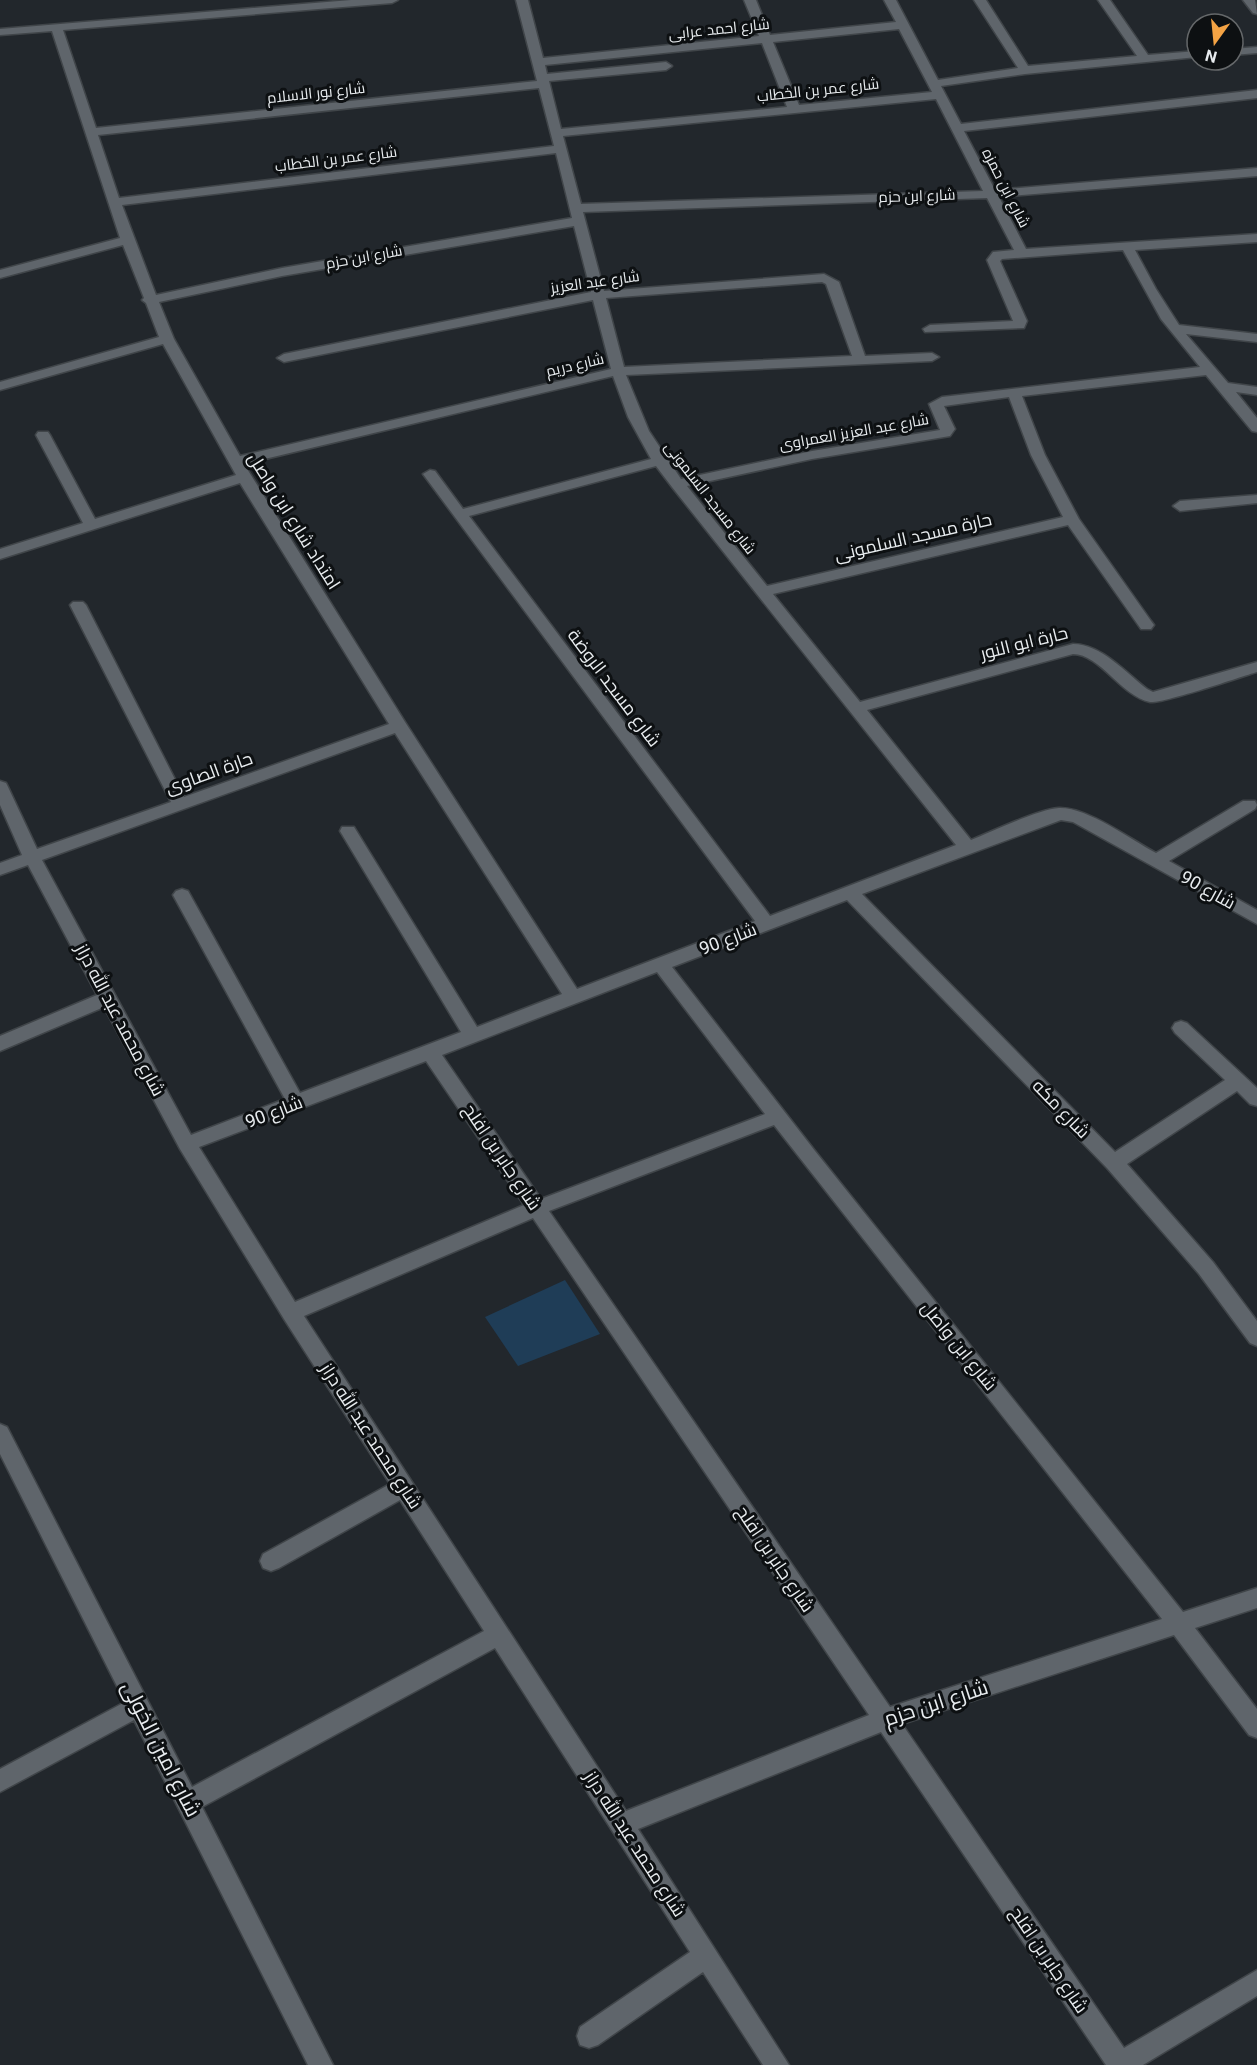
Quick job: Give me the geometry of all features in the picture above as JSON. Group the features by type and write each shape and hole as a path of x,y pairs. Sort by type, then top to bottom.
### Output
{"street":[{"path":"0,32 392,0"},
{"name":"شارع مسجد السلمونى","path":"522,0 618,371 634,416 659,461 968,848"},
{"path":"750,0 794,109"},
{"name":"شارع ابن حمزه","path":"890,0 1022,253 998,255 993,260 1020,321 1019,325 930,329"},
{"path":"980,0 1025,70"},
{"path":"1104,0 1144,58"},
{"path":"1249,0 1257,11"},
{"name":"شارع احمد عرابى","path":"538,62 903,25"},
{"name":"امتداد شارع ابن واصل","path":"57,28 126,240 167,339 234,462 399,726 574,998"},
{"name":"شارع عمر بن الخطاب","path":"556,133 794,109 937,89 1025,70 1185,55"},
{"name":"شارع نور الاسلام","path":"91,132 666,66"},
{"path":"957,129 1257,94"},
{"name":"شارع عمر بن الخطاب","path":"115,202 561,149"},
{"name":"شارع ابن حزم","path":"149,300 578,215 991,194 1257,171"},
{"path":"1022,253 1257,238"},
{"path":"0,274 126,240"},
{"path":"1127,246 1156,301 1176,329 1227,387 1257,428"},
{"name":"شارع عبد العزيز","path":"284,358 598,295 824,278 832,282 860,360"},
{"path":"1176,329 1257,338"},
{"path":"0,386 167,339"},
{"name":"شارع دريم","path":"234,462 618,371 932,357"},
{"name":"شارع عبد العزيز العمراوى","path":"677,484 812,455 945,433 948,429 936,406 938,402 1210,370"},
{"path":"1227,387 1257,391"},
{"path":"1014,393 1038,455 1072,520 1146,625"},
{"path":"43,435 91,525"},
{"path":"460,514 659,461"},
{"name":"شارع مسجد الروضة","path":"430,474 766,925"},
{"path":"0,554 244,477"},
{"path":"1180,506 1257,499"},
{"name":"حارة مسجد السلمونى","path":"763,592 1072,520"},
{"path":"78,605 180,804"},
{"name":"حارة ابو النور","path":"856,708 1073,649 1083,649 1091,653 1141,693 1153,697 1161,697 1217,677 1257,667"},
{"name":"حارة الصاوى","path":"32,857 399,726"},
{"name":"شارع محمد عبد الله دراز","path":"0,787 32,857 187,1144 291,1313 777,2065"},
{"path":"1156,861 1249,805"},
{"name":"شارع 90","path":"187,1144 1061,814 1077,817 1257,918"},
{"path":"348,831 473,1036"},
{"path":"0,869 32,857"},
{"name":"شارع مكه","path":"851,892 1114,1163 1206,1268 1257,1337"},
{"path":"183,895 296,1103"},
{"name":"شارع ابن واصل","path":"661,965 776,1117 1181,1624 1257,1727"},
{"path":"0,1044 107,998"},
{"path":"1180,1028 1257,1099"},
{"name":"شارع جابر بن افلح","path":"430,1052 1120,2065"},
{"path":"1114,1163 1238,1081"},
{"path":"291,1313 537,1208 776,1117"},
{"name":"شارع امين الخولى","path":"0,1433 321,2065"},
{"path":"271,1561 405,1487"},
{"name":"شارع ابن حزم","path":"622,1824 885,1719 1257,1598"},
{"path":"188,1803 499,1634"},
{"path":"0,1781 139,1706"},
{"path":"589,2036 706,1955"},
{"path":"1120,2065 1257,1982"}],"shaded area":[{"path":"565,1280 600,1334 518,1366 485,1317"}]}
